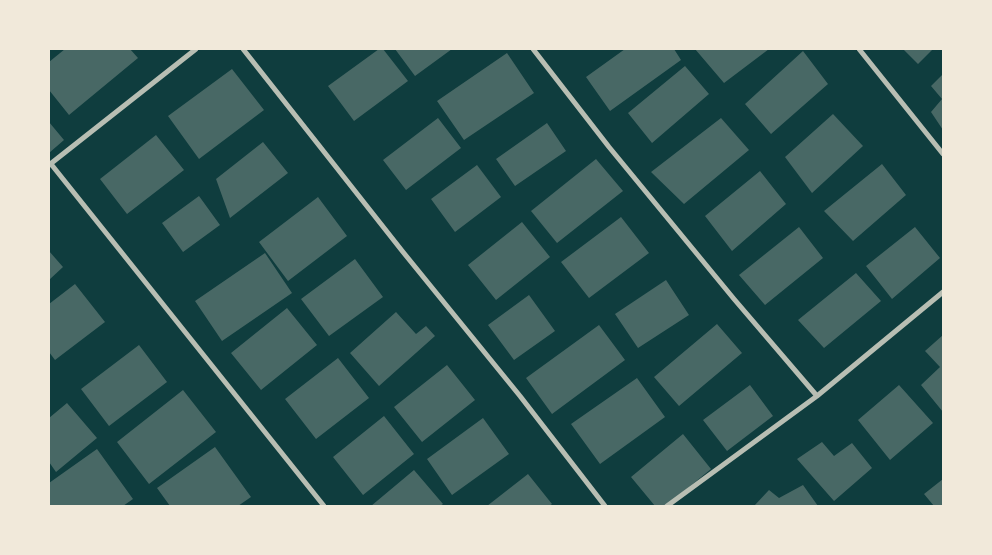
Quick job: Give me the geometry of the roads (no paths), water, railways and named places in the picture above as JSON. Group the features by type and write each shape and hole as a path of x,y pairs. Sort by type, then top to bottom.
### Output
{"street":[{"path":"196,49 50,165 324,506"},
{"path":"243,49 403,252 520,396 605,506"},
{"path":"533,49 609,148 817,396"},
{"path":"859,49 943,154"},
{"path":"666,506 817,396 943,292"}]}
